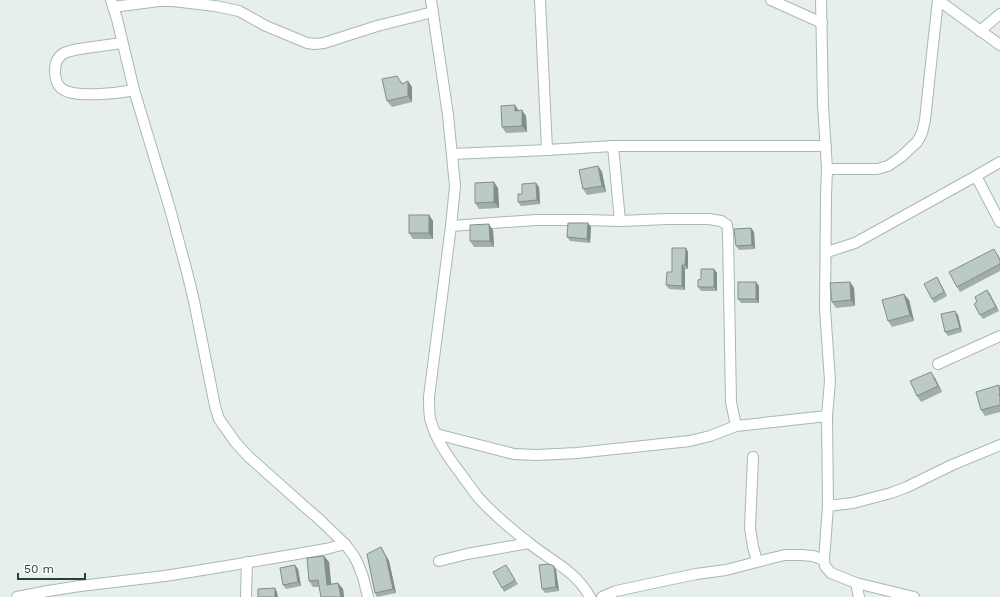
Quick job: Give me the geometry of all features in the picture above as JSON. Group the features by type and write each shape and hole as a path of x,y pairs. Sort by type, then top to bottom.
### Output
{"street":[{"path":"431,0 448,115 455,186 429,397 430,419 444,451 478,497 502,521 573,575 580,582 590,597"},
{"path":"540,0 547,150"},
{"path":"771,0 822,23"},
{"path":"822,0 823,104 828,169 826,196 826,309 830,381 827,416 828,506 824,560 825,566 831,573 856,583 914,597"},
{"path":"828,169 877,169 888,166 917,142 926,120 932,45 938,0 1000,45"},
{"path":"368,597 358,564 345,544 236,443 219,418 215,406 187,272 170,209 134,90 112,4 173,1 215,6 239,11 266,26 307,43 315,44 324,43 377,26 433,12"},
{"path":"980,31 1000,14"},
{"path":"122,43 85,48 64,54 58,58 55,64 56,80 61,88 69,92 84,94 112,94 134,90"},
{"path":"452,154 613,146 826,146"},
{"path":"613,146 620,221"},
{"path":"826,252 855,242 1000,162"},
{"path":"976,176 1000,222"},
{"path":"451,226 536,220 620,221 668,219 709,219 721,221 727,225 731,402 736,426"},
{"path":"938,364 1000,336"},
{"path":"436,434 514,454 543,455 577,453 690,441 716,434 736,426 827,416"},
{"path":"828,506 853,503 891,493 1000,445"},
{"path":"753,457 750,528 753,547 758,561"},
{"path":"439,561 529,543"},
{"path":"17,597 48,591 178,574 326,549 345,544"},
{"path":"602,597 616,591 696,574 726,570 772,558 794,555 824,560"},
{"path":"246,597 247,562"},
{"path":"856,583 859,597"}],"building":[{"path":"397,76 402,84 408,81 408,96 387,101 382,79"},
{"path":"515,105 515,111 522,110 522,126 502,127 501,106"},
{"path":"598,166 602,186 583,189 579,170"},
{"path":"494,182 494,202 475,203 475,183"},
{"path":"536,183 537,200 518,202 518,194 522,194 522,184"},
{"path":"409,215 429,215 429,233 409,233"},
{"path":"568,223 588,223 587,239 567,237"},
{"path":"489,224 490,241 470,241 470,225"},
{"path":"751,228 752,245 736,246 734,229"},
{"path":"672,248 686,248 685,265 682,265 682,286 666,285 667,272 672,272"},
{"path":"994,249 1000,260 1000,264 957,287 949,272"},
{"path":"701,269 714,269 714,287 698,287 698,280 701,279"},
{"path":"937,277 944,292 932,299 924,284"},
{"path":"738,282 756,282 756,299 738,299"},
{"path":"850,282 851,300 832,302 830,283"},
{"path":"987,290 996,307 980,315 974,304 977,302 975,297"},
{"path":"904,294 910,315 888,321 882,300"},
{"path":"955,311 960,328 945,332 941,314"},
{"path":"931,372 938,386 917,396 910,381"},
{"path":"999,385 1000,405 981,410 976,392"},
{"path":"381,547 386,557 393,589 375,593 367,554"},
{"path":"324,556 327,585 338,583 341,597 321,597 318,580 309,581 307,558"},
{"path":"549,564 554,566 556,587 542,589 539,565"},
{"path":"295,565 298,582 283,585 280,568"},
{"path":"506,565 515,580 502,588 493,572"},
{"path":"275,588 275,597 258,597 258,589"}]}
